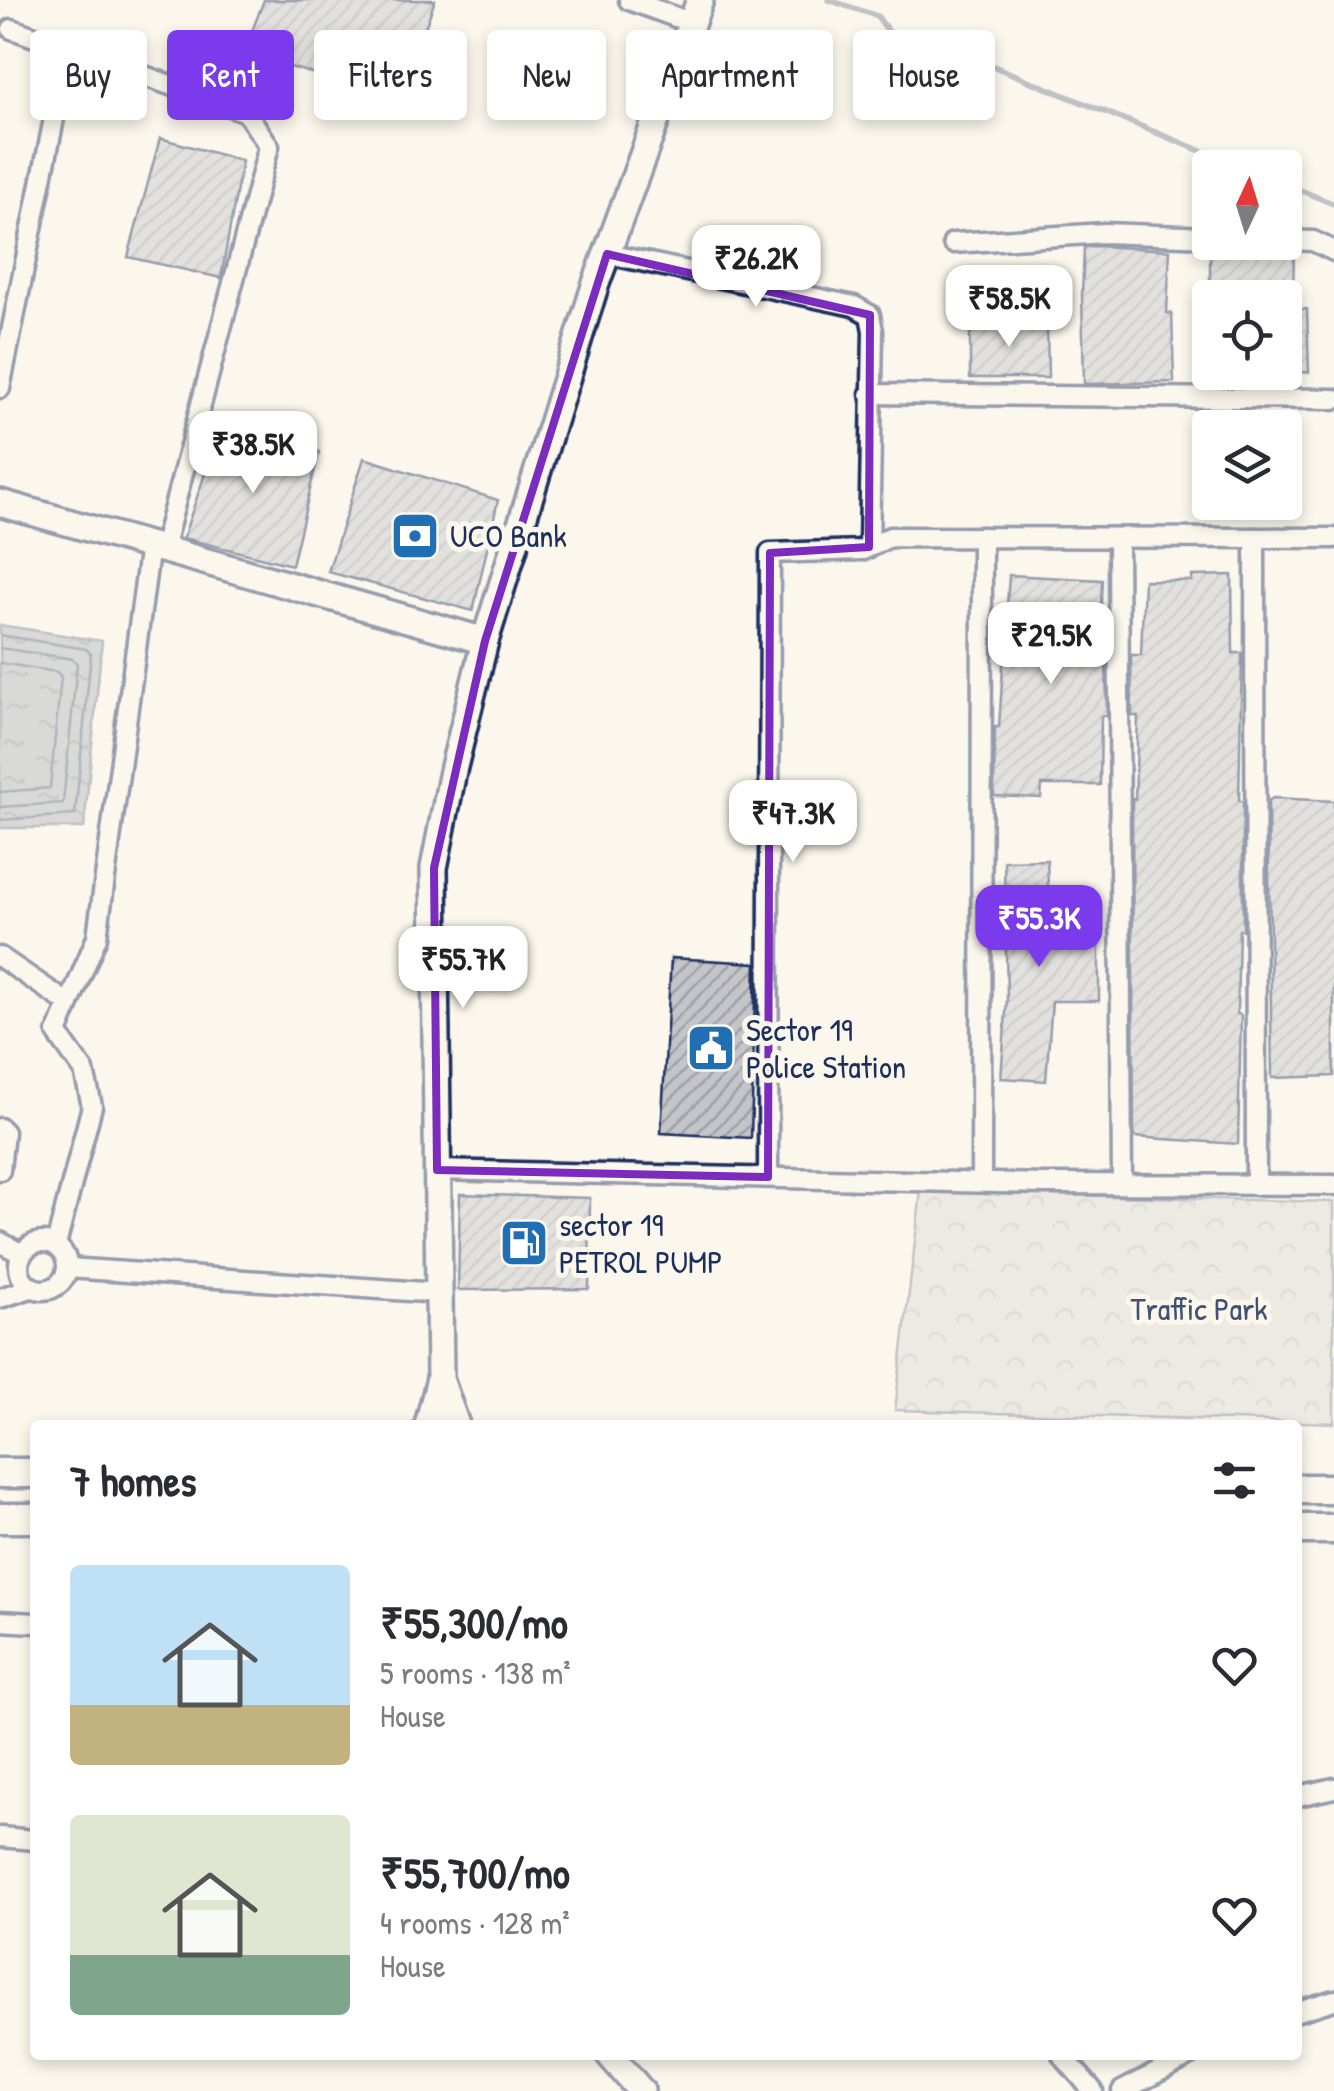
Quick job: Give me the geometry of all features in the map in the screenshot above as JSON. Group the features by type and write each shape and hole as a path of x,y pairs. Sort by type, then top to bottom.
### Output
{"main road":[{"path":"0,1473 30,1473"},
{"path":"1302,1488 1334,1488"},
{"path":"0,1518 30,1518"},
{"path":"1302,1529 1334,1529"}],"street":[{"path":"429,1420 440,1379 434,868 452,771 485,642 607,254 696,12 629,0"},
{"path":"12,29 30,35"},
{"path":"56,1245 92,1106 84,1071 57,1033 97,937 157,547 269,146 246,112 147,76"},
{"path":"0,388 54,120"},
{"path":"953,243 1104,233 1192,236"},
{"path":"1302,241 1334,251"},
{"path":"607,254 854,306 870,315 873,332 869,547"},
{"path":"870,394 1334,399"},
{"path":"0,503 485,642"},
{"path":"768,1177 770,553 869,547 890,537 1334,538"},
{"path":"981,1182 982,537"},
{"path":"1118,538 1122,1184"},
{"path":"1256,538 1256,1185"},
{"path":"0,957 69,1004"},
{"path":"0,1128 4,1132 0,1170"},
{"path":"437,1170 1334,1185"},
{"path":"0,1242 22,1254"},
{"path":"0,1298 30,1288 41,1291 56,1287 68,1268 56,1245 37,1243 22,1254 19,1273 30,1288"},
{"path":"68,1268 438,1292"},
{"path":"440,1379 454,1420"},
{"path":"0,1621 30,1623"},
{"path":"1302,1795 1334,1788"},
{"path":"0,1837 30,1840"},
{"path":"1302,2011 1334,2000"},
{"path":"593,2060 619,2091"},
{"path":"614,2060 641,2091"},
{"path":"1066,2060 1093,2091"},
{"path":"1122,2091 1181,2060"}],"highlighted area":[{"path":"607,254 870,315 869,547 770,553 768,1177 437,1170 434,868 485,641"}],"green space":[{"name":"Traffic Park","path":"921,1191 1334,1202 1334,1423 895,1410"}],"water":[{"path":"0,625 102,641 84,828 0,828"}],"building":[{"path":"264,0 435,0 424,30 314,30 314,74 294,68 294,30 252,30"},
{"path":"160,138 242,161 221,278 128,257"},
{"path":"1084,247 1170,250 1167,313 1172,313 1174,382 1084,384"},
{"path":"1210,260 1294,260 1293,280 1210,280"},
{"path":"1302,309 1307,309 1309,372 1302,372"},
{"path":"970,321 1047,321 1048,378 970,378"},
{"path":"221,427 319,452 292,565 183,538"},
{"name":"UCO Bank","path":"364,458 498,500 473,611 328,572"},
{"path":"1009,575 1102,580 1099,653 1106,655 1107,716 1101,716 1100,785 1042,785 1041,798 994,796 995,727 999,727"},
{"path":"1232,575 1233,653 1242,653 1239,801 1243,801 1243,930 1239,930 1237,1014 1241,1015 1238,1144 1134,1137 1132,798 1135,799 1138,716 1132,716 1131,655 1141,655 1144,580 1192,581 1192,576"},
{"path":"1268,801 1334,801 1334,1076 1272,1078"},
{"path":"1047,860 1050,937 1099,937 1099,1001 1052,1001 1046,1081 1001,1078 1007,999 1004,861"},
{"name":"Sector 19 Police Station","path":"671,958 756,963 751,1138 661,1133"},
{"name":"sector 19 PETROL PUMP","path":"460,1194 590,1198 589,1289 458,1290"}],"waterway":[{"path":"829,0 877,16 891,35 930,52 983,62 1199,150"},
{"path":"1302,191 1334,204"}],"place":[{"name":"UCO Bank","path":"415,536"},
{"name":"Sector 19 Police Station","path":"711,1048"},
{"name":"sector 19 PETROL PUMP","path":"524,1243"}]}
